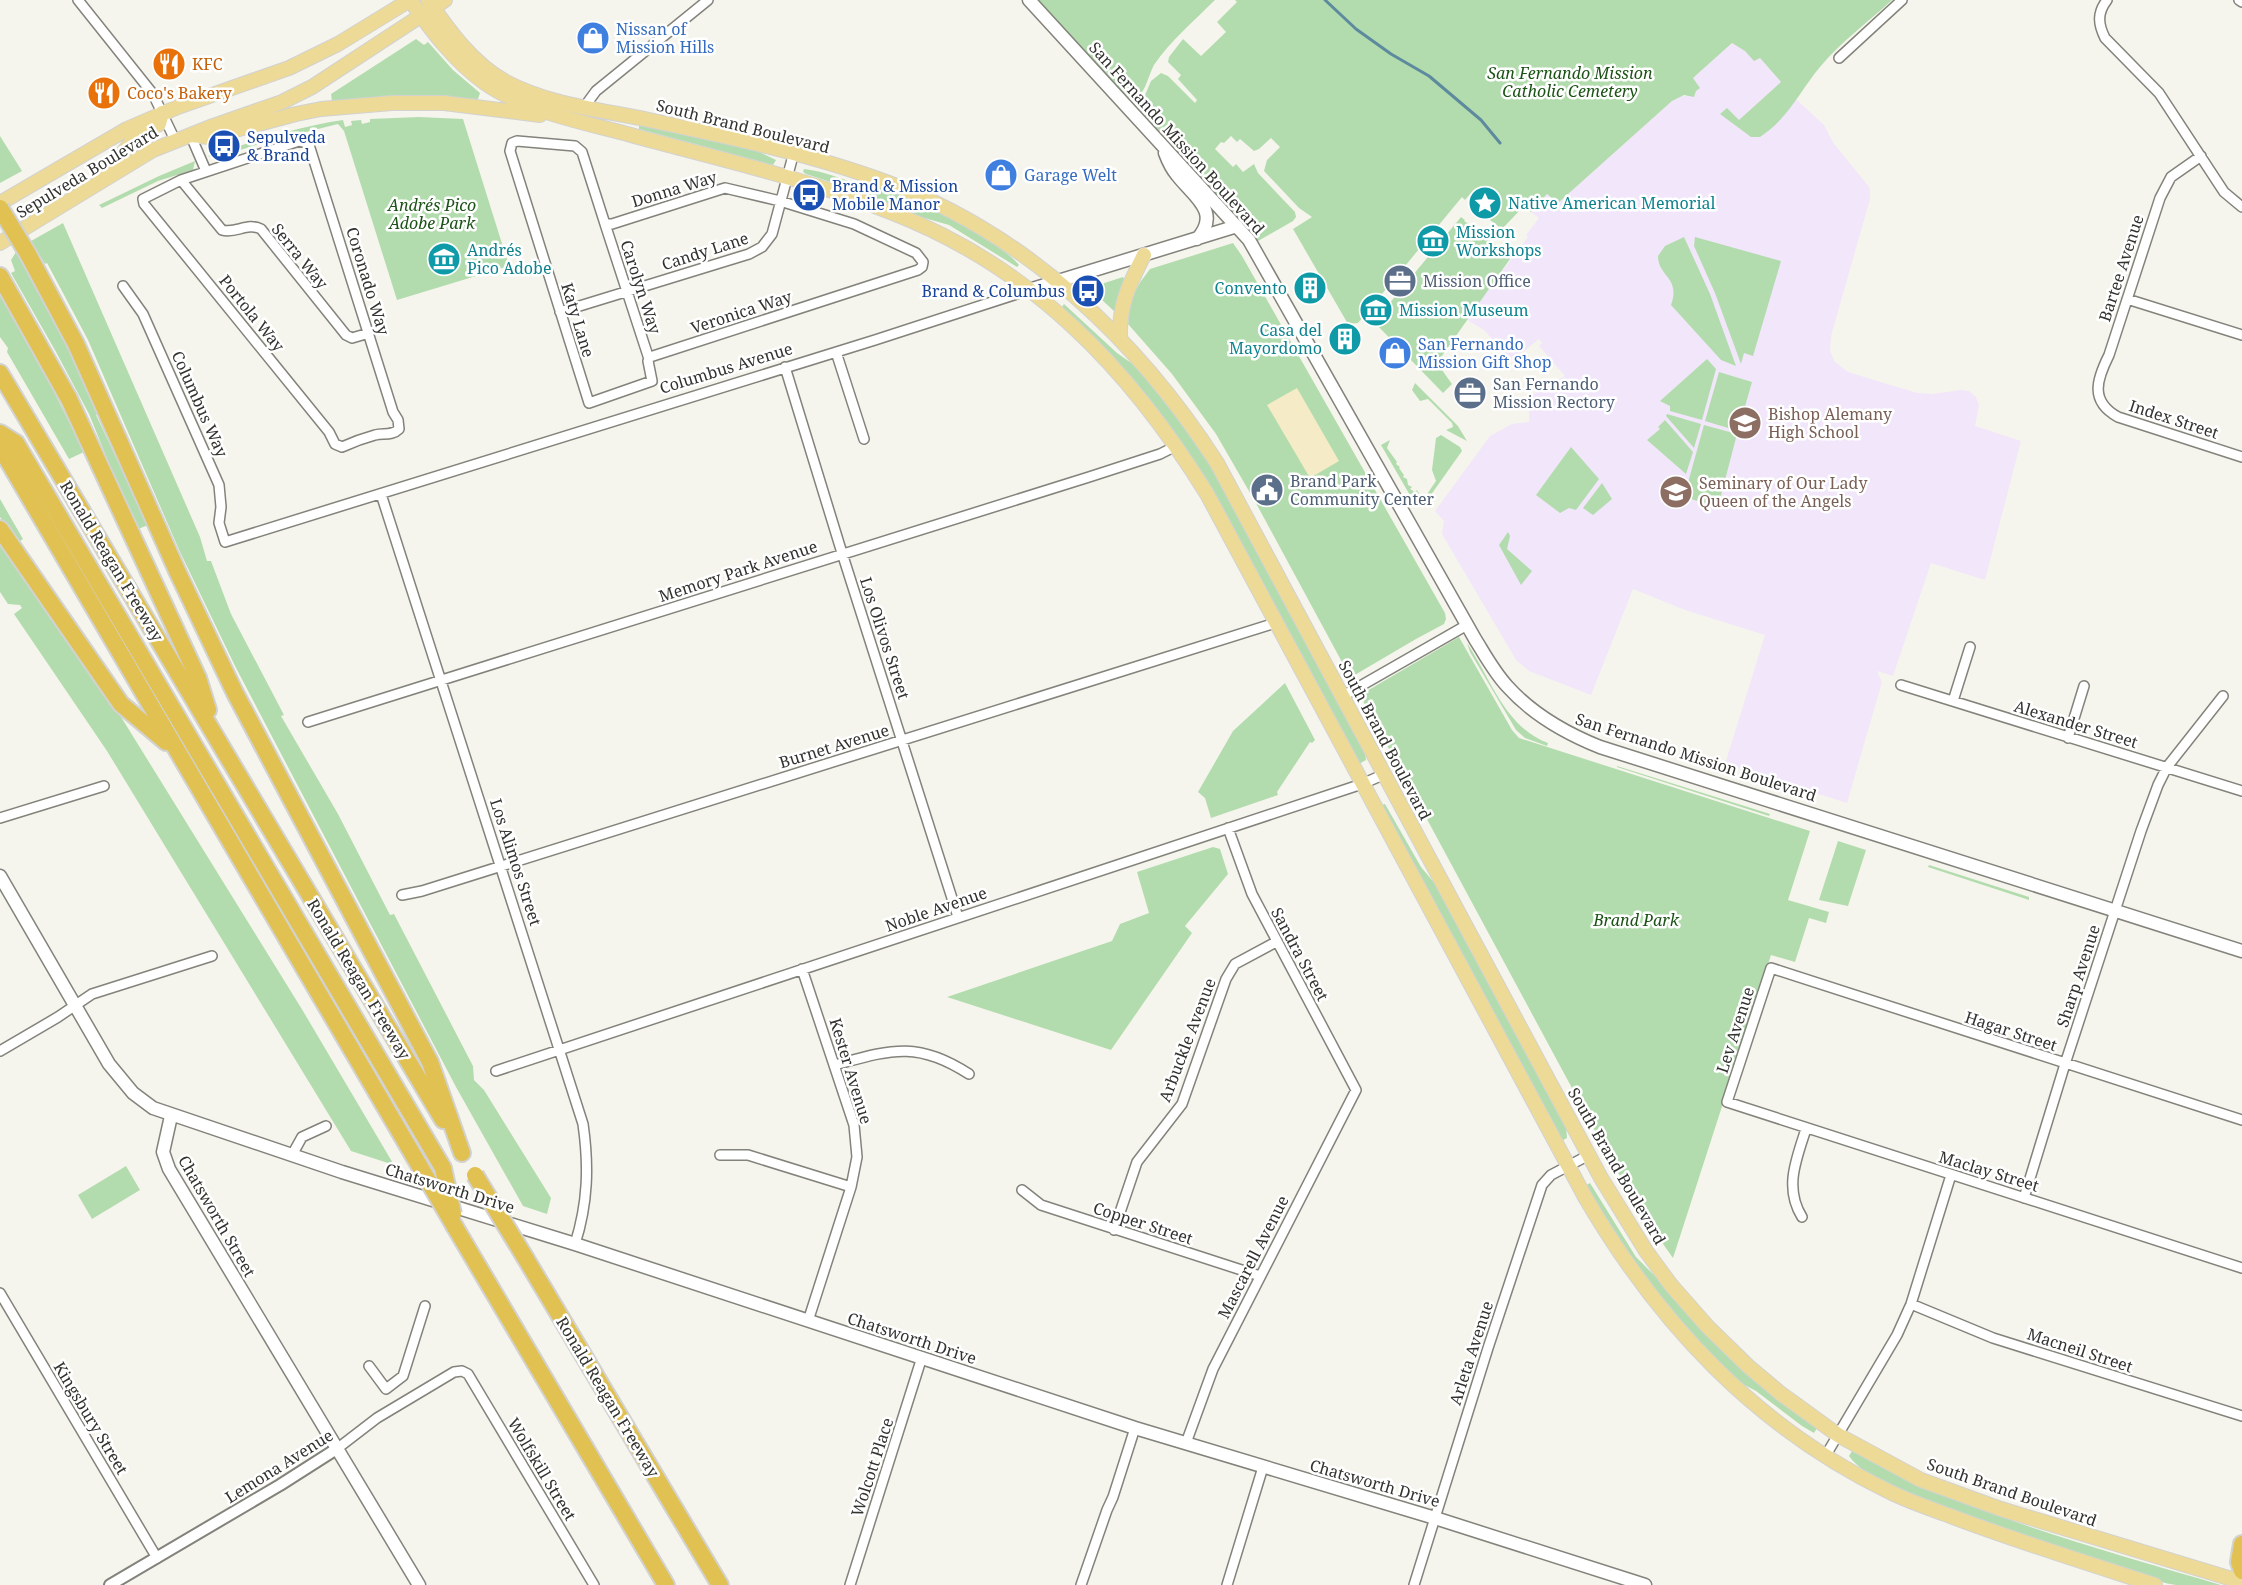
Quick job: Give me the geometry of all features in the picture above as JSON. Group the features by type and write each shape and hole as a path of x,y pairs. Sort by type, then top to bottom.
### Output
{"highway":[{"path":"0,208 28,254 76,344 225,674 430,1062 462,1153"},
{"path":"0,276 69,399 198,678 216,738"},
{"name":"Ronald Reagan Freeway","path":"0,373 720,1585"},
{"path":"0,433 16,443 443,1168 455,1227"},
{"path":"0,447 666,1585"},
{"path":"67,486 69,519 372,1036 397,1077 427,1093"},
{"path":"0,529 122,704 176,751"},
{"path":"2242,1544 2239,1562 2242,1571"}],"main road":[{"name":"Sepulveda Boulevard","path":"0,203 127,129 289,68 338,44 410,0"},
{"name":"South Brand Boulevard","path":"410,0 428,8 467,52 505,81 527,92 794,152 888,183 926,198 987,231 1016,250 1074,295 1120,338 1164,387 1217,463 1589,1155 1646,1251 1671,1285 1708,1327 1780,1393 1839,1435 1920,1480 2001,1509 2242,1582"},
{"name":"Sepulveda Boulevard","path":"0,243 140,157 190,134 297,95 362,56 428,8 446,0"},
{"name":"San Fernando Mission Boulevard","path":"1029,0 1238,226 1257,252 1467,625 1506,685 1543,718 1580,739 2242,951"},
{"name":"South Brand Boulevard","path":"428,8 442,43 486,84 510,97 569,118 839,193 916,223 969,250 1029,290 1074,327 1117,370 1146,405 1176,446 1222,521 1568,1166 1620,1255 1665,1315 1706,1360 1752,1403 1784,1427 1864,1478 1909,1500 1991,1532 2155,1585"},
{"path":"190,134 209,138 304,112 392,103 460,105 569,118"},
{"path":"103,179 133,140 159,124 162,114"},
{"path":"1161,144 1172,169 1205,209 1208,218 1206,228 1197,238"},
{"name":"Columbus Avenue","path":"1029,290 1238,226"},
{"path":"1120,338 1120,318 1125,295 1144,255"},
{"path":"0,876 117,1076 146,1103 171,1116"},
{"name":"Chatsworth Drive","path":"171,1116 575,1244 1135,1428 1435,1518 1645,1585"},
{"name":"Chatsworth Street","path":"171,1116 163,1152 169,1169 419,1585"}],"street":[{"path":"78,0 153,94 176,140"},
{"path":"585,106 596,91 708,0"},
{"path":"1839,58 1902,0"},
{"path":"2107,0 2101,10 2099,22 2108,42 2136,67 2159,93 2224,192 2242,207"},
{"path":"181,180 206,171 190,134"},
{"name":"Coronado Way","path":"206,171 299,141 308,143 399,429"},
{"name":"Katy Lane","path":"605,224 582,152 575,146 517,141 512,143 510,151 589,403 652,381 649,359"},
{"name":"Candy Lane","path":"560,312 749,254 762,247 772,234 794,152"},
{"name":"Bartee Avenue","path":"2102,404 2098,387 2099,376 2109,355 2163,190 2177,172 2200,156"},
{"name":"Serra Way","path":"181,180 222,230 229,232 250,226 261,230 346,335 352,338 369,333"},
{"name":"Portola Way","path":"181,180 142,199 144,204 329,432 338,447 380,434 392,434 399,429"},
{"name":"Donna Way","path":"605,224 612,224 725,188 780,201 854,224 916,253 923,262"},
{"name":"Carolyn Way","path":"605,224 649,359"},
{"name":"Veronica Way","path":"649,359 918,270 922,267 923,262"},
{"name":"Columbus Way","path":"123,286 143,314 219,485 221,507 219,523 225,542"},
{"name":"Columbus Avenue","path":"225,542 1029,290"},
{"path":"2127,299 2242,335"},
{"path":"836,352 864,439"},
{"name":"Los Olivos Street","path":"786,367 842,554 958,917"},
{"name":"Index Street","path":"2102,404 2118,417 2242,457"},
{"name":"Memory Park Avenue","path":"308,722 1089,477 1160,454 1176,446"},
{"name":"Los Alimos Street","path":"381,494 584,1124 588,1156 588,1185 582,1223 575,1244"},
{"name":"Burnet Avenue","path":"402,895 422,891 1275,623"},
{"path":"1343,696 1467,625"},
{"path":"1953,701 1970,647"},
{"name":"Alexander Street","path":"1901,685 2242,791"},
{"path":"2068,738 2084,686"},
{"name":"Sharp Avenue","path":"2024,1198 2141,831 2167,767 2223,696"},
{"name":"Noble Avenue","path":"496,1071 1362,784 1385,774"},
{"path":"0,818 104,786"},
{"name":"Sandra Street","path":"1228,828 1252,894 1356,1090"},
{"name":"Arbuckle Avenue","path":"1114,1230 1137,1162 1182,1104 1226,979 1235,964 1276,942"},
{"path":"0,1051 92,994 212,956"},
{"name":"Hagar Street","path":"1771,968 2242,1120"},
{"name":"Lev Avenue","path":"1727,1102 1771,968"},
{"name":"Kester Avenue","path":"802,969 854,1125 857,1157 851,1187 808,1321"},
{"path":"835,1065 885,1052 919,1052 948,1060 969,1074"},
{"name":"Mascarell Avenue","path":"1186,1443 1213,1369 1356,1090"},
{"name":"Maclay Street","path":"1727,1102 2242,1268"},
{"path":"292,1155 302,1137 326,1126"},
{"path":"1802,1217 1793,1198 1792,1173 1806,1129"},
{"path":"720,1155 748,1155 851,1187"},
{"name":"Arleta Avenue","path":"1414,1585 1542,1185 1546,1179 1589,1155"},
{"path":"1826,1455 1888,1352 1911,1304 1951,1175"},
{"name":"Copper Street","path":"1022,1190 1041,1205 1260,1276"},
{"name":"Kingsbury Street","path":"0,1293 157,1558"},
{"name":"Macneil Street","path":"1911,1304 1993,1338 2242,1416"},
{"path":"386,1389 403,1376 425,1306"},
{"name":"Wolcott Place","path":"850,1585 922,1357"},
{"path":"369,1366 397,1406"},
{"name":"Lemona Avenue","path":"111,1585 338,1448 377,1418 454,1372 462,1371"},
{"name":"Wolfskill Street","path":"462,1371 468,1374 594,1585"},
{"path":"1081,1585 1135,1428"},
{"path":"1227,1585 1263,1467"}],"shaded area":[{"name":"Bishop Alemany High School","path":"1732,43 1760,58 1797,100 1824,125 1834,144 1870,188 1870,199 1831,336 1830,351 1835,362 1848,372 1917,393 1969,391 1976,397 1979,405 1975,426 2021,441 1985,580 1931,563 1893,676 1877,671 1882,682 1847,803 1725,764 1765,635 1685,610 1633,589 1591,695 1529,671 1516,660 1442,534 1444,521 1435,511 1490,436 1512,424 1529,422 1529,397 1565,376 1539,346 1542,343 1539,339 1512,361 1484,330 1466,319 1528,237 1526,235 1539,218 1531,212 1547,194 1558,203 1672,101 1681,96 1688,96 1692,79"}],"green space":[{"path":"1038,0 1215,0 1167,48 1154,65 1143,90 1133,100 1127,97"},
{"name":"San Fernando Mission Catholic Cemetery","path":"1235,0 1892,0 1828,58 1786,114 1760,137 1751,137 1720,114 1727,108 1739,120 1781,82 1760,58 1754,61 1745,51 1732,43 1693,78 1700,88 1694,97 1684,95 1672,101 1558,203 1547,194 1531,212 1523,207 1502,229 1472,205 1477,198 1471,193 1465,200 1462,197 1358,323 1348,324 1293,229 1312,217 1299,208 1264,171 1267,160 1280,147 1271,138 1254,151 1240,139 1237,142 1231,136 1215,149 1233,167 1236,164 1243,172 1254,164 1258,173 1295,212 1296,217 1293,221 1258,241 1139,109 1151,81 1161,73 1168,76 1195,103 1197,100 1178,79 1181,75 1168,62 1169,57 1183,39 1201,56 1226,32 1217,22 1237,2"},
{"path":"416,39 424,45 428,42 453,70 480,93 478,99 397,96 332,101 331,94"},
{"name":"Andrés Pico Adobe Park","path":"419,117 463,119 509,266 397,300 344,131 338,124 262,143 215,158 208,156 274,135 326,123 343,120 345,127 352,125 351,121 361,120 362,124 370,122 370,119"},
{"path":"639,124 753,149 776,160 773,165 639,129"},
{"path":"0,136 22,171 0,183"},
{"path":"195,161 193,170 158,181 102,208 99,205 159,176"},
{"path":"804,169 857,184 879,187 911,199 975,232 1009,255 1019,265 1017,267 949,225 921,217 867,194 806,174 803,172"},
{"path":"1461,217 1510,259 1437,363 1452,384 1443,393 1374,322"},
{"path":"63,223 200,537 207,561 211,561 231,614 284,715 281,716 338,814 390,915 394,914 473,1066 474,1080 484,1090 551,1198 547,1214 523,1206 456,1087 236,668 180,552 88,340 47,263 45,264 31,241"},
{"path":"1684,237 1710,294 1736,366 1721,360 1671,305 1673,288 1661,269 1658,256 1665,246"},
{"path":"1695,237 1781,261 1753,356 1744,353 1741,364 1715,293 1694,246"},
{"path":"1233,243 1445,613 1444,624 1353,676 1349,675 1216,434 1172,374 1128,324 1134,293 1150,269"},
{"path":"16,252 59,329 98,414 96,415 148,525 136,530 89,414 11,273 15,271 11,260"},
{"path":"1123,277 1125,281 1115,312 1089,288"},
{"path":"0,295 45,374 84,452 69,459 7,352 8,348 0,337"},
{"path":"1064,304 1117,353 1137,367 1193,438 1219,480 1365,753 1366,760 1359,764 1198,469 1166,421 1123,368 1065,311 1062,307"},
{"path":"1707,359 1716,369 1702,420 1670,411 1670,406 1660,401"},
{"path":"1719,372 1752,382 1738,431 1705,421"},
{"path":"1415,383 1458,426 1467,441 1446,430 1453,427 1452,423 1428,399 1420,401 1412,390"},
{"path":"1667,414 1701,424 1694,448 1666,416"},
{"path":"1665,420 1693,452 1686,474 1647,440 1660,429 1658,427"},
{"path":"1704,425 1737,434 1718,507 1684,497"},
{"path":"1441,435 1460,447 1462,451 1423,506 1419,503 1415,504 1381,445 1390,440 1387,448 1400,467 1403,477 1407,479 1408,485 1412,487 1410,489 1415,492 1417,490 1423,500 1436,481 1432,470 1436,438"},
{"path":"1571,447 1599,479 1576,510 1569,508 1560,513 1536,495"},
{"path":"1602,483 1612,499 1593,515 1583,508"},
{"path":"0,499 23,539 17,543 0,517"},
{"path":"1508,532 1510,536 1507,549 1532,571 1521,585 1499,545"},
{"path":"0,542 105,691 303,1011 394,1165 351,1151 107,751 14,614 22,608 20,605 8,604 0,592"},
{"name":"Brand Park","path":"1459,637 1512,730 1519,738 1810,831 1788,900 1829,912 1826,923 1809,918 1795,962 1771,955 1673,1258 1614,1166 1360,695"},
{"path":"1467,643 1500,701 1510,714 1533,736 1548,743 1547,746 1525,738 1516,730 1470,652"},
{"path":"1285,683 1315,740 1310,742 1277,792 1278,795 1211,818 1205,798 1198,792 1233,731"},
{"path":"1617,766 1770,814 1769,816"},
{"path":"1385,804 1421,867 1436,885 1566,1126 1567,1138 1561,1141 1382,805"},
{"path":"1838,841 1866,850 1848,906 1819,900"},
{"path":"1213,847 1220,849 1228,874 1185,926 1192,933 1111,1050 947,997 1112,941 1120,924 1149,913 1137,872"},
{"path":"1929,865 2029,897 2029,900 1928,867"},
{"path":"126,1166 140,1190 92,1219 78,1195"},
{"path":"1590,1183 1636,1257 1702,1330 1754,1381 1817,1428 1814,1433 1756,1391 1739,1382 1711,1357 1645,1281 1585,1186"},
{"path":"1852,1451 1896,1473 1986,1511 2080,1543 2221,1585 2176,1585 2158,1581 1966,1517 1892,1487 1865,1471 1849,1456"}],"sand":[{"path":"1297,388 1339,461 1310,478 1267,405"}],"waterway":[{"path":"1325,0 1356,29 1391,54 1429,76 1481,120 1500,143"}],"place":[{"name":"Nissan of Mission Hills","path":"593,38"},
{"name":"KFC","path":"169,64"},
{"name":"Coco's Bakery","path":"104,93"},
{"name":"Sepulveda & Brand","path":"224,146"},
{"name":"Garage Welt","path":"1001,175"},
{"name":"Brand & Mission Mobile Manor","path":"809,195"},
{"name":"Native American Memorial","path":"1485,203"},
{"name":"Mission Workshops","path":"1433,241"},
{"name":"Andrés Pico Adobe","path":"444,259"},
{"name":"Mission Office","path":"1400,281"},
{"name":"Convento","path":"1310,288"},
{"name":"Brand & Columbus","path":"1088,291"},
{"name":"Mission Museum","path":"1376,310"},
{"name":"Casa del Mayordomo","path":"1345,339"},
{"name":"San Fernando Mission Gift Shop","path":"1395,353"},
{"name":"San Fernando Mission Rectory","path":"1470,393"},
{"name":"Bishop Alemany High School","path":"1745,423"},
{"name":"Brand Park Community Center","path":"1267,490"},
{"name":"Seminary of Our Lady Queen of the Angels","path":"1676,492"}]}
